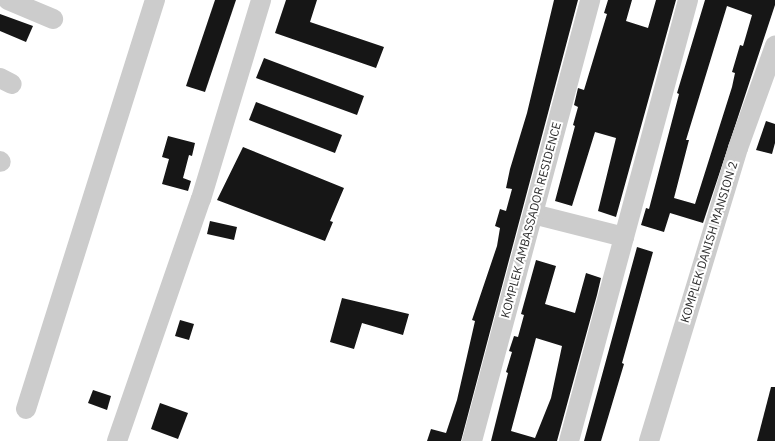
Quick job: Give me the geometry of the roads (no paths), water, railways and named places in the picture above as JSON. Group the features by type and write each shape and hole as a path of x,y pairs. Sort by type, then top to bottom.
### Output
{"street":[{"path":"8,0 53,19"},
{"path":"26,409 155,0"},
{"path":"117,441 198,206 261,0"},
{"name":"KOMPLEK AMBASSADOR RESIDENCE","path":"472,441 590,0"},
{"path":"569,441 688,0"},
{"name":"KOMPLEK DANISH MANSION 2","path":"649,441 738,148 775,46"},
{"path":"533,214 624,237"}]}
